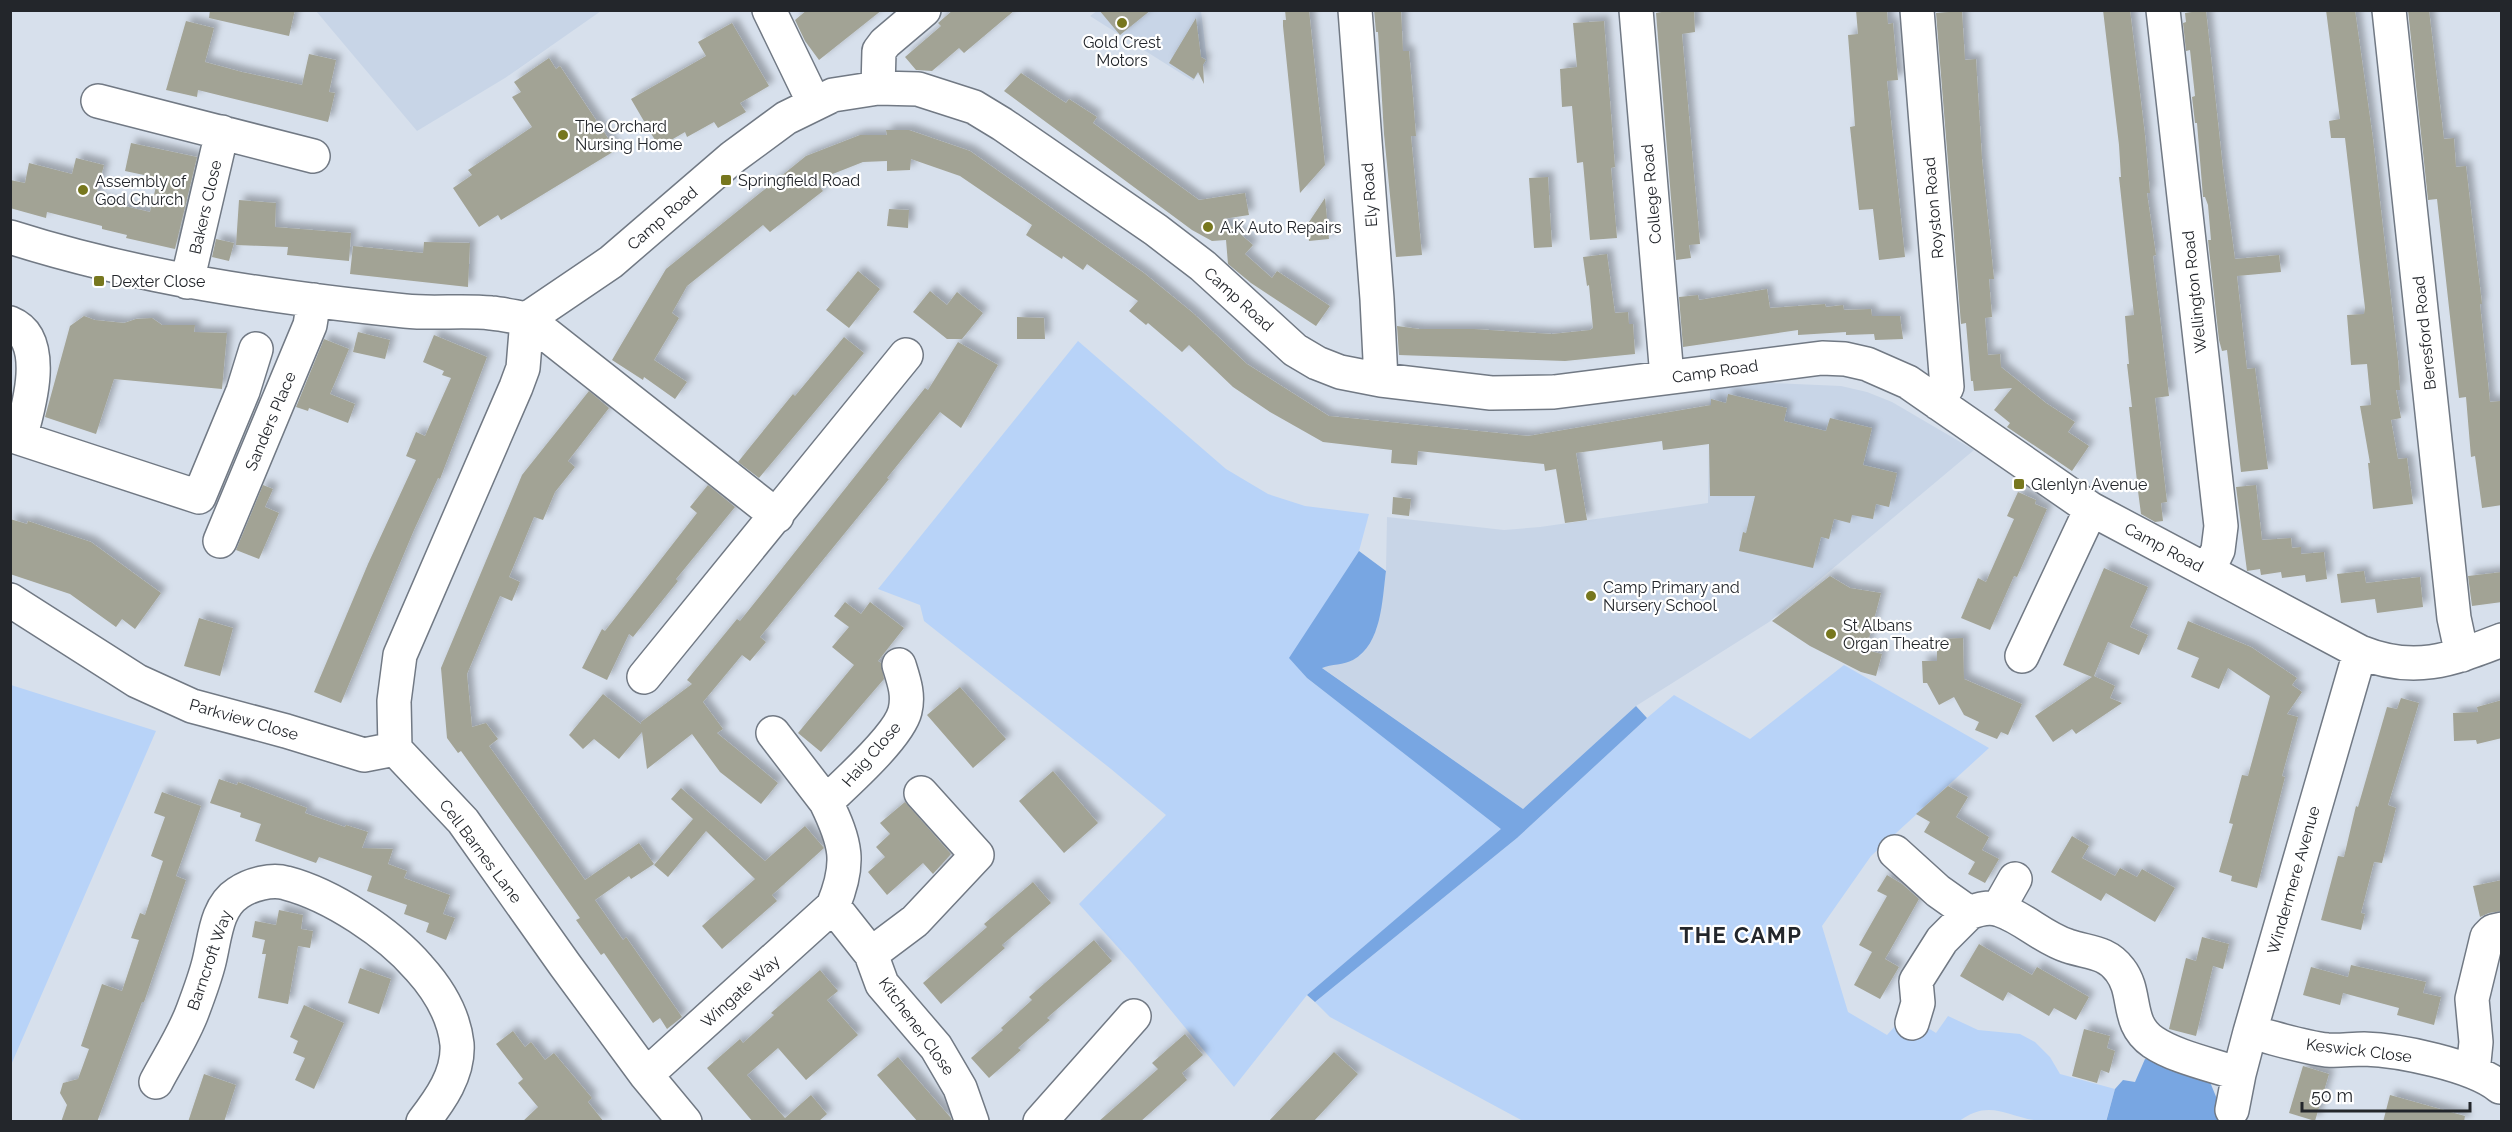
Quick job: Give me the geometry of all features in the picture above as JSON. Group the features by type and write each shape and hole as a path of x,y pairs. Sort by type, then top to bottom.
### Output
{"street":[{"path":"769,10 814,103"},
{"path":"878,88 879,51 885,43 924,10"},
{"name":"Ely Road","path":"1355,10 1381,380"},
{"name":"College Road","path":"1636,10 1667,377"},
{"name":"Royston Road","path":"1917,10 1947,387 1938,403"},
{"name":"Wellington Road","path":"2163,10 2221,526 2218,549 2208,571"},
{"name":"Beresford Road","path":"2389,10 2453,607 2462,655"},
{"name":"Camp Road","path":"527,319 611,262 733,157 786,117 833,95 878,88 918,89 974,107 1002,124 1156,230 1203,266 1295,350 1317,363 1340,372 1381,380 1491,393 1554,392 1802,359 1845,359 1889,372 1908,382 2091,509 2378,659 2420,664 2440,662 2502,640"},
{"path":"98,101 313,156"},
{"name":"Bakers Close","path":"187,282 222,132"},
{"path":"10,237 87,260 187,282 408,311 490,312 527,319 777,516"},
{"name":"Sanders Place","path":"220,541 310,325 314,300"},
{"path":"394,748 394,702 400,655 516,387 523,368 527,319"},
{"path":"10,323 20,327 28,338 32,353 32,399 15,436 199,497 243,391 256,349"},
{"path":"644,677 906,355"},
{"path":"2022,657 2091,509"},
{"name":"Parkview Close","path":"10,600 137,681 192,706 286,731 363,755 394,748"},
{"name":"Windermere Avenue","path":"2232,1110 2250,1032 2360,651"},
{"name":"Haig Close","path":"826,802 896,729 905,712 907,690 899,665"},
{"name":"Haig Close","path":"774,733 826,802 843,843 845,862 843,882 833,906"},
{"name":"Cell Barnes Lane","path":"394,748 463,821 646,1075 685,1122"},
{"path":"870,954 915,921 977,855 921,793"},
{"path":"1895,852 1938,891 2069,947 2094,951 2111,960 2128,985 2135,1022 2148,1037 2168,1049 2239,1074"},
{"path":"1912,1023 1918,1003 1916,981 1942,940 1983,911 2015,879"},
{"name":"Barncroft Way","path":"156,1082 193,1011 218,922 225,906 238,893 251,886 269,882 285,883 329,900 389,938 420,969 442,1001 452,1020 457,1047 454,1071 442,1098 423,1122"},
{"name":"Wingate Way","path":"646,1075 833,906"},
{"name":"Kitchener Close","path":"833,906 870,954 882,984 936,1047 960,1088 972,1122"},
{"path":"2487,1079 2476,1042 2472,999 2487,937 2493,931 2502,929"},
{"path":"1040,1122 1134,1016"},
{"name":"Keswick Close","path":"2250,1032 2326,1050 2364,1049 2401,1052 2487,1079"}],"shaded area":[{"path":"316,11 601,11 505,78 417,131"},
{"path":"1097,11 1201,11 1207,61 1193,81 1090,16"},
{"path":"1078,341 1226,469 1268,494 1305,506 1369,514 1359,551 1290,658 1307,678 1502,829 1307,995 1234,1087 1132,963 1079,904 1166,815 924,621 920,605 878,589"},
{"name":"Camp Primary and Nursery School","path":"1771,383 1841,386 1867,392 1892,402 1974,450 1769,622 1636,706 1523,809 1321,667 1351,661 1362,654 1377,628 1386,571 1387,517 1504,530 1708,503 1710,390"},
{"path":"1359,551 1386,571 1379,620 1370,643 1363,653 1346,663 1322,668 1523,809 1636,706 1647,718 1517,838 1315,1002 1307,995 1501,829 1307,678 1289,658"},
{"path":"1844,665 1989,748 1871,856 1822,926 1848,1012 1887,1035 1906,1014 1936,1033 1948,1016 1978,1030 2020,1034 2035,1042 2050,1057 2060,1074 2115,1089 2106,1121 2049,1122 1990,1110 1969,1115 1958,1122 1523,1121 1330,1017 1315,1002 1517,838 1674,695 1750,739"},
{"path":"10,685 156,731 11,1065"},
{"path":"2145,1059 2182,1061 2210,1082 2219,1104 2217,1121 2106,1122 2115,1089 2123,1080 2135,1082"}],"building":[{"path":"210,10 295,10 289,36 209,18"},
{"path":"807,10 882,10 819,60 805,41 795,20"},
{"path":"953,10 1015,10 964,53 959,48 932,71 916,70 905,57 941,26 938,23"},
{"name":"Gold Crest Motors","path":"1099,10 1151,10 1120,35"},
{"path":"1285,10 1309,10 1325,165 1300,193 1283,26 1283,20 1286,20"},
{"path":"1374,10 1401,10 1403,51 1409,51 1413,97 1416,136 1411,136 1422,255 1396,257 1384,134 1378,32 1376,32"},
{"path":"1694,10 1695,32 1682,34 1700,244 1689,245 1691,258 1676,260 1656,13"},
{"path":"1856,10 1887,10 1888,24 1893,23 1898,80 1887,81 1905,257 1879,260 1873,209 1859,210 1850,127 1855,126 1848,35 1858,34"},
{"path":"2103,10 2130,10 2145,135 2150,193 2147,193 2156,255 2153,256 2169,396 2155,398 2167,502 2161,503 2163,521 2155,522 2141,514 2129,407 2132,407 2125,316 2134,315 2119,177 2121,177 2119,145"},
{"path":"2206,10 2235,259 2279,255 2281,272 2237,276 2247,369 2255,368 2268,469 2241,472 2227,350 2222,351 2219,340 2208,240 2211,240 2208,205 2203,197 2197,123 2195,123 2192,97 2195,96 2190,50 2186,51 2183,23 2186,22 2185,13"},
{"path":"2326,10 2355,10 2373,139 2398,360 2400,390 2396,390 2401,418 2391,420 2398,459 2407,458 2413,504 2373,509 2368,463 2370,463 2360,406 2371,405 2367,364 2351,365 2347,315 2364,314 2365,308 2345,138 2331,138 2329,121 2340,119"},
{"path":"2408,10 2429,10 2444,139 2454,138 2456,167 2466,166 2482,304 2480,304 2490,402 2500,401 2502,505 2482,508 2475,456 2471,457 2466,397 2459,398 2437,199 2428,200"},
{"path":"1962,11 1965,60 1976,59 1982,159 1994,279 1989,279 1992,317 1985,318 1988,355 2000,354 2001,367 2046,403 2075,422 2068,432 2089,446 2072,471 2007,427 2010,423 1994,410 2012,388 1974,391 1973,381 1971,381 1966,323 1961,324 1936,13"},
{"path":"1196,18 1201,57 1206,60 1203,65 1204,84 1198,72 1194,79 1169,63"},
{"path":"186,21 214,28 205,62 242,72 302,85 309,54 336,60 329,92 335,93 328,122 198,90 197,97 166,90"},
{"path":"1604,21 1615,167 1611,168 1617,238 1590,240 1583,162 1577,163 1572,106 1562,107 1560,69 1577,67 1573,23"},
{"path":"732,23 769,86 740,103 746,112 718,128 714,122 687,137 685,132 659,147 631,99 706,56 698,42"},
{"name":"The Orchard Nursing Home","path":"549,58 556,69 560,66 616,150 501,220 498,215 479,227 453,188 472,175 468,170 532,127 512,97 521,92 514,82"},
{"path":"1021,73 1066,103 1069,99 1097,117 1093,123 1199,200 1245,193 1249,215 1223,219 1253,245 1245,254 1272,278 1277,271 1330,306 1316,326 1251,283 1228,264 1226,240 1212,241 1192,230 1004,91"},
{"path":"886,130 909,130 970,151 1144,273 1193,313 1247,364 1329,416 1528,436 1711,405 1711,399 1726,403 1728,394 1787,408 1784,421 1826,431 1830,418 1872,428 1863,465 1897,473 1889,507 1876,504 1873,519 1852,515 1850,523 1834,519 1829,539 1821,537 1813,568 1739,551 1755,496 1710,496 1709,444 1663,450 1662,441 1576,453 1587,520 1565,523 1556,469 1545,471 1544,464 1418,451 1417,465 1391,463 1392,450 1323,442 1270,412 1233,387 1189,345 1182,352 1148,323 1146,325 1129,311 1138,301 1087,264 1083,270 1026,235 1032,225 960,176 911,159 910,170 887,171 887,161 863,162 815,181 823,191 770,232 763,225 687,286 672,313 679,318 654,360 687,382 675,399 644,377 643,380 612,360 666,269 806,156 860,135 887,135"},
{"path":"131,143 197,157 175,249 126,238 127,235 102,229 102,226 47,212 46,218 10,208 10,180 25,183 29,163 72,174 76,158 104,165 95,199 150,212 158,178 125,171"},
{"path":"1548,177 1552,247 1534,248 1529,178"},
{"path":"1325,198 1329,239 1309,241 1307,225"},
{"path":"239,200 276,203 275,227 351,233 349,261 287,255 288,247 236,245"},
{"path":"889,209 909,210 908,228 887,226"},
{"path":"216,239 234,243 229,261 212,257"},
{"path":"424,242 470,243 468,287 350,274 353,246 423,253"},
{"path":"1607,254 1615,313 1628,312 1629,324 1633,324 1635,354 1565,361 1399,355 1397,326 1419,329 1474,329 1552,334 1590,330 1593,328 1589,285 1587,286 1583,257"},
{"path":"858,271 880,289 849,328 826,310"},
{"path":"1767,289 1770,308 1843,305 1844,310 1871,309 1872,316 1900,316 1903,339 1875,340 1874,334 1846,335 1846,332 1798,335 1798,330 1683,347 1679,297 1698,295 1699,300"},
{"path":"930,291 947,305 957,292 983,313 962,339 947,339 913,312"},
{"path":"84,316 95,320 124,323 136,319 152,318 162,325 195,325 194,332 227,333 222,389 114,379 96,434 45,417 70,326"},
{"path":"1017,317 1044,318 1045,339 1017,339"},
{"path":"358,332 390,340 385,359 353,352"},
{"path":"434,335 487,357 440,479 438,478 414,530 341,703 314,692 368,564 416,460 406,456 416,432 425,436 451,378 442,375 444,371 423,362"},
{"path":"844,337 864,353 759,478 738,462 793,394 795,396"},
{"path":"324,339 349,349 330,394 355,404 348,423 309,408 308,411 296,407"},
{"path":"958,342 998,365 961,428 940,412 887,478 889,479 760,637 766,642 750,661 742,655 703,702 723,729 717,733 778,783 761,804 720,772 692,734 647,769 642,732 619,759 594,739 583,749 569,735 603,694 641,724 692,684 687,680 737,619 740,621 925,388 928,390"},
{"path":"589,391 609,408 568,461 575,467 555,492 543,520 534,517 509,577 520,582 512,601 500,596 467,674 472,727 486,723 498,739 489,746 585,880 639,843 654,864 631,879 629,876 595,900 623,940 626,937 682,1017 667,1029 660,1018 653,1023 604,953 601,955 576,920 580,918 532,850 461,751 458,753 447,738 441,668 522,475"},
{"path":"263,485 273,489 265,507 279,513 259,559 236,550"},
{"path":"708,485 735,507 676,579 678,581 633,637 629,634 607,680 582,668 602,629 605,631 697,513 690,507"},
{"path":"2256,485 2262,540 2291,538 2292,548 2301,547 2301,554 2324,552 2327,579 2306,582 2305,575 2282,578 2281,572 2261,575 2260,569 2247,571 2236,487"},
{"path":"2018,492 2036,500 2035,504 2047,509 2017,577 2014,576 1990,630 1961,618 1978,578 1986,582 2014,519 2007,516"},
{"path":"1393,497 1411,499 1409,516 1392,514"},
{"path":"10,519 27,524 28,521 91,542 161,593 135,629 122,619 116,627 70,594 10,574"},
{"path":"2104,568 2148,587 2130,627 2148,635 2139,655 2108,642 2094,676 2115,686 2110,698 2122,703 2076,734 2072,729 2053,742 2035,716 2092,677 2063,665"},
{"path":"2364,571 2366,583 2420,577 2423,607 2377,613 2375,599 2341,603 2337,574"},
{"path":"2502,572 2502,602 2472,606 2468,576"},
{"name":"St Albans Organ Theatre","path":"1830,576 1850,588 1881,593 1866,650 1882,654 1876,676 1861,672 1810,646 1772,621"},
{"path":"845,602 861,614 870,602 904,628 878,661 881,663 884,679 821,752 798,733 854,665 832,647 849,627 834,616"},
{"path":"199,618 233,628 220,676 184,666"},
{"path":"2188,621 2251,647 2297,678 2292,685 2302,692 2287,714 2298,717 2282,776 2285,777 2257,888 2231,881 2232,876 2219,872 2233,824 2229,823 2242,775 2248,776 2270,696 2228,668 2219,689 2191,677 2199,658 2177,649"},
{"path":"1963,638 1964,679 2022,704 2008,735 2001,732 1997,739 1975,730 1979,722 1964,715 1954,697 1939,705 1927,683 1923,683 1922,661 1937,661 1937,639"},
{"path":"960,687 1006,739 973,768 927,715"},
{"path":"2401,698 2419,703 2388,805 2396,808 2382,863 2374,862 2361,913 2365,914 2361,930 2321,920 2338,856 2344,857 2356,806 2358,807 2387,707 2397,709"},
{"path":"2502,700 2502,738 2477,744 2476,740 2454,741 2453,713 2478,712 2477,707"},
{"path":"1053,771 1098,823 1064,853 1019,801"},
{"path":"219,779 237,785 238,782 307,808 305,813 345,827 346,825 368,832 362,848 393,849 388,864 407,871 404,878 450,895 443,914 455,918 446,940 426,932 429,923 404,914 407,905 367,891 372,876 319,857 316,863 255,841 261,824 240,817 241,813 210,803"},
{"path":"1948,786 1968,797 1956,817 1989,837 1982,850 1999,859 1985,883 1968,874 1975,862 1924,832 1930,822 1916,814"},
{"path":"681,788 765,861 805,826 824,848 772,895 777,901 722,949 702,926 755,879 706,831 668,877 654,865 693,819 671,799"},
{"path":"162,792 201,806 176,876 186,880 144,1002 142,1002 97,1122 61,1122 67,1105 60,1093 63,1083 78,1079 89,1049 81,1046 102,984 122,991 139,940 131,938 140,913 145,915 163,861 151,856 165,817 154,813"},
{"path":"905,802 951,854 933,874 923,863 887,895 868,872 885,857 876,847 890,834 880,823"},
{"path":"2072,836 2089,846 2082,858 2115,876 2120,868 2137,877 2142,869 2175,888 2155,922 2106,893 2101,901 2051,872"},
{"path":"1887,875 1919,899 1885,959 1899,967 1880,999 1854,985 1872,952 1859,945 1887,896 1877,891"},
{"path":"2502,880 2502,911 2480,917 2473,886"},
{"path":"1033,882 1051,903 1002,945 1005,948 941,1004 923,983 987,927 984,924"},
{"path":"279,910 303,915 301,929 313,931 310,948 298,946 288,1004 258,998 266,954 262,954 265,940 252,937 255,921 276,925"},
{"path":"2202,937 2229,944 2223,969 2213,966 2196,1036 2169,1029 2186,958 2196,961"},
{"path":"1094,940 1112,961 1047,1018 1050,1020 989,1078 971,1058 1032,1000 1029,997"},
{"path":"1979,944 2032,975 2037,967 2089,997 2076,1020 2054,1008 2049,1016 2008,992 2003,1001 1960,976"},
{"path":"2351,965 2426,982 2423,993 2441,997 2434,1025 2397,1015 2399,1008 2343,993 2340,1005 2303,995 2311,967 2348,977"},
{"path":"360,968 391,979 379,1014 348,1003"},
{"path":"820,970 838,991 827,1000 858,1035 806,1080 778,1048 747,1075 785,1118 811,1095 827,1114 818,1122 753,1122 707,1068 740,1039 743,1043 774,1015 771,1013"},
{"path":"304,1005 344,1023 314,1089 295,1080 305,1058 293,1053 298,1041 290,1037"},
{"path":"2084,1029 2110,1036 2107,1048 2115,1051 2109,1073 2101,1070 2097,1083 2072,1076"},
{"path":"513,1031 525,1047 531,1042 545,1060 554,1053 592,1098 588,1102 604,1122 522,1122 538,1107 518,1083 523,1079 496,1044"},
{"path":"1185,1034 1203,1055 1182,1073 1187,1080 1140,1122 1098,1122 1158,1069 1152,1063"},
{"path":"1334,1052 1358,1074 1313,1122 1268,1122"},
{"path":"898,1057 952,1122 918,1122 877,1075"},
{"path":"2303,1066 2329,1074 2315,1121 2289,1113"},
{"path":"204,1074 236,1085 224,1122 188,1122"},
{"path":"2390,1095 2465,1116 2464,1122 2383,1122"}],"place":[{"name":"Gold Crest Motors","path":"1122,23"},
{"name":"The Orchard Nursing Home","path":"563,135"},
{"name":"Springfield Road","path":"726,180"},
{"name":"Assembly of God Church","path":"83,190"},
{"name":"A.K Auto Repairs","path":"1208,227"},
{"name":"Dexter Close","path":"99,281"},
{"name":"Glenlyn Avenue","path":"2019,484"},
{"name":"Camp Primary and Nursery School","path":"1591,596"},
{"name":"St Albans Organ Theatre","path":"1831,634"}],"district":[{"name":"THE CAMP","path":"1741,935"}]}
